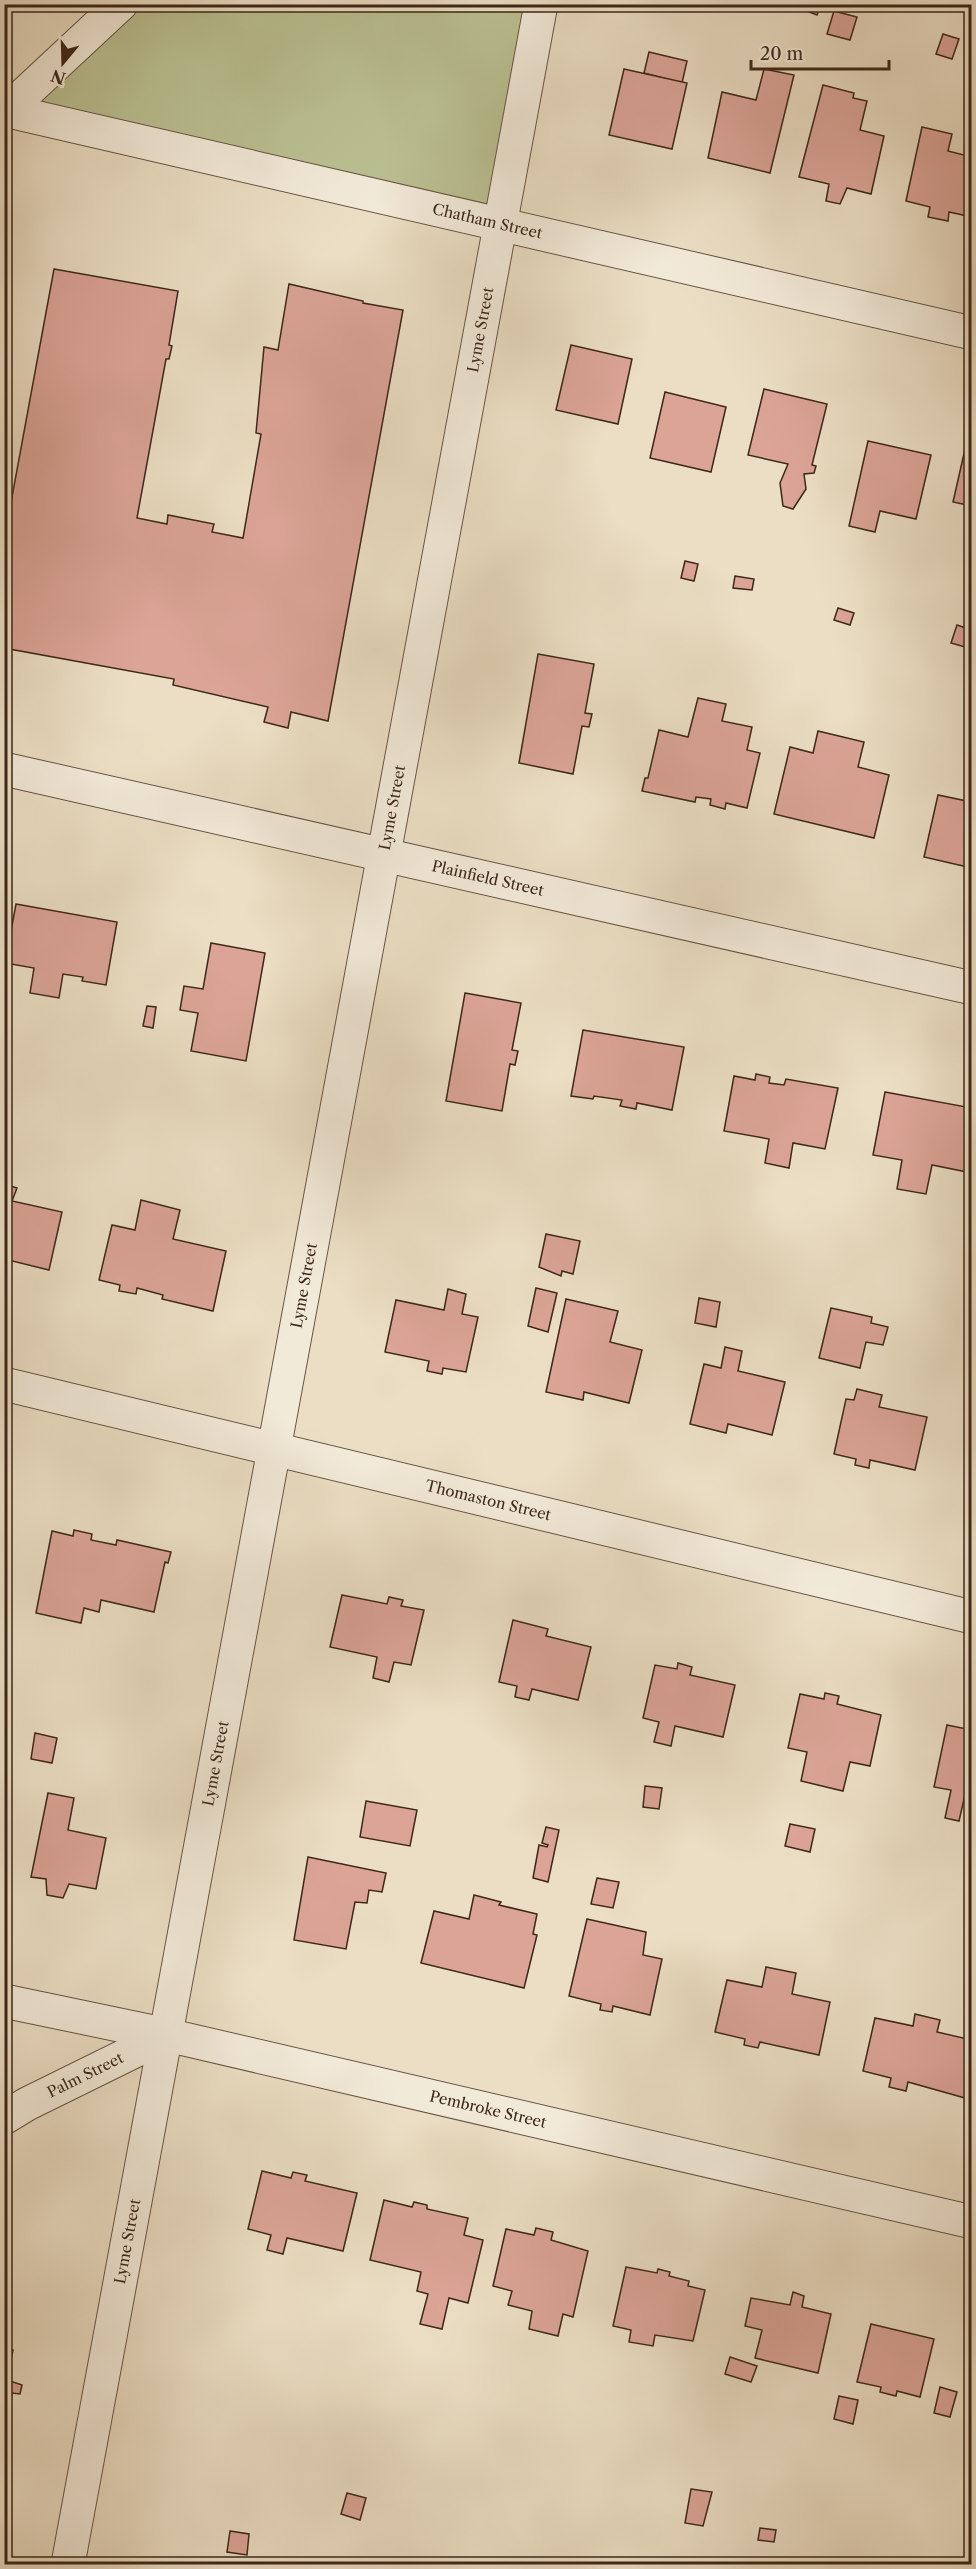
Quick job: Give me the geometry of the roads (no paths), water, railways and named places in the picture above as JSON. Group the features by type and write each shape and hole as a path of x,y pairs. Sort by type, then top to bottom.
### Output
{"street":[{"path":"5,112 121,4"},
{"name":"Lyme Street","path":"68,2565 541,4"},
{"name":"Chatham Street","path":"5,112 972,333"},
{"name":"Plainfield Street","path":"4,769 385,853 972,988"},
{"name":"Thomaston Street","path":"4,1384 972,1617"},
{"name":"Pembroke Street","path":"4,2001 167,2035 972,2222"},
{"name":"Palm Street","path":"4,2118 27,2104 167,2035"}]}
